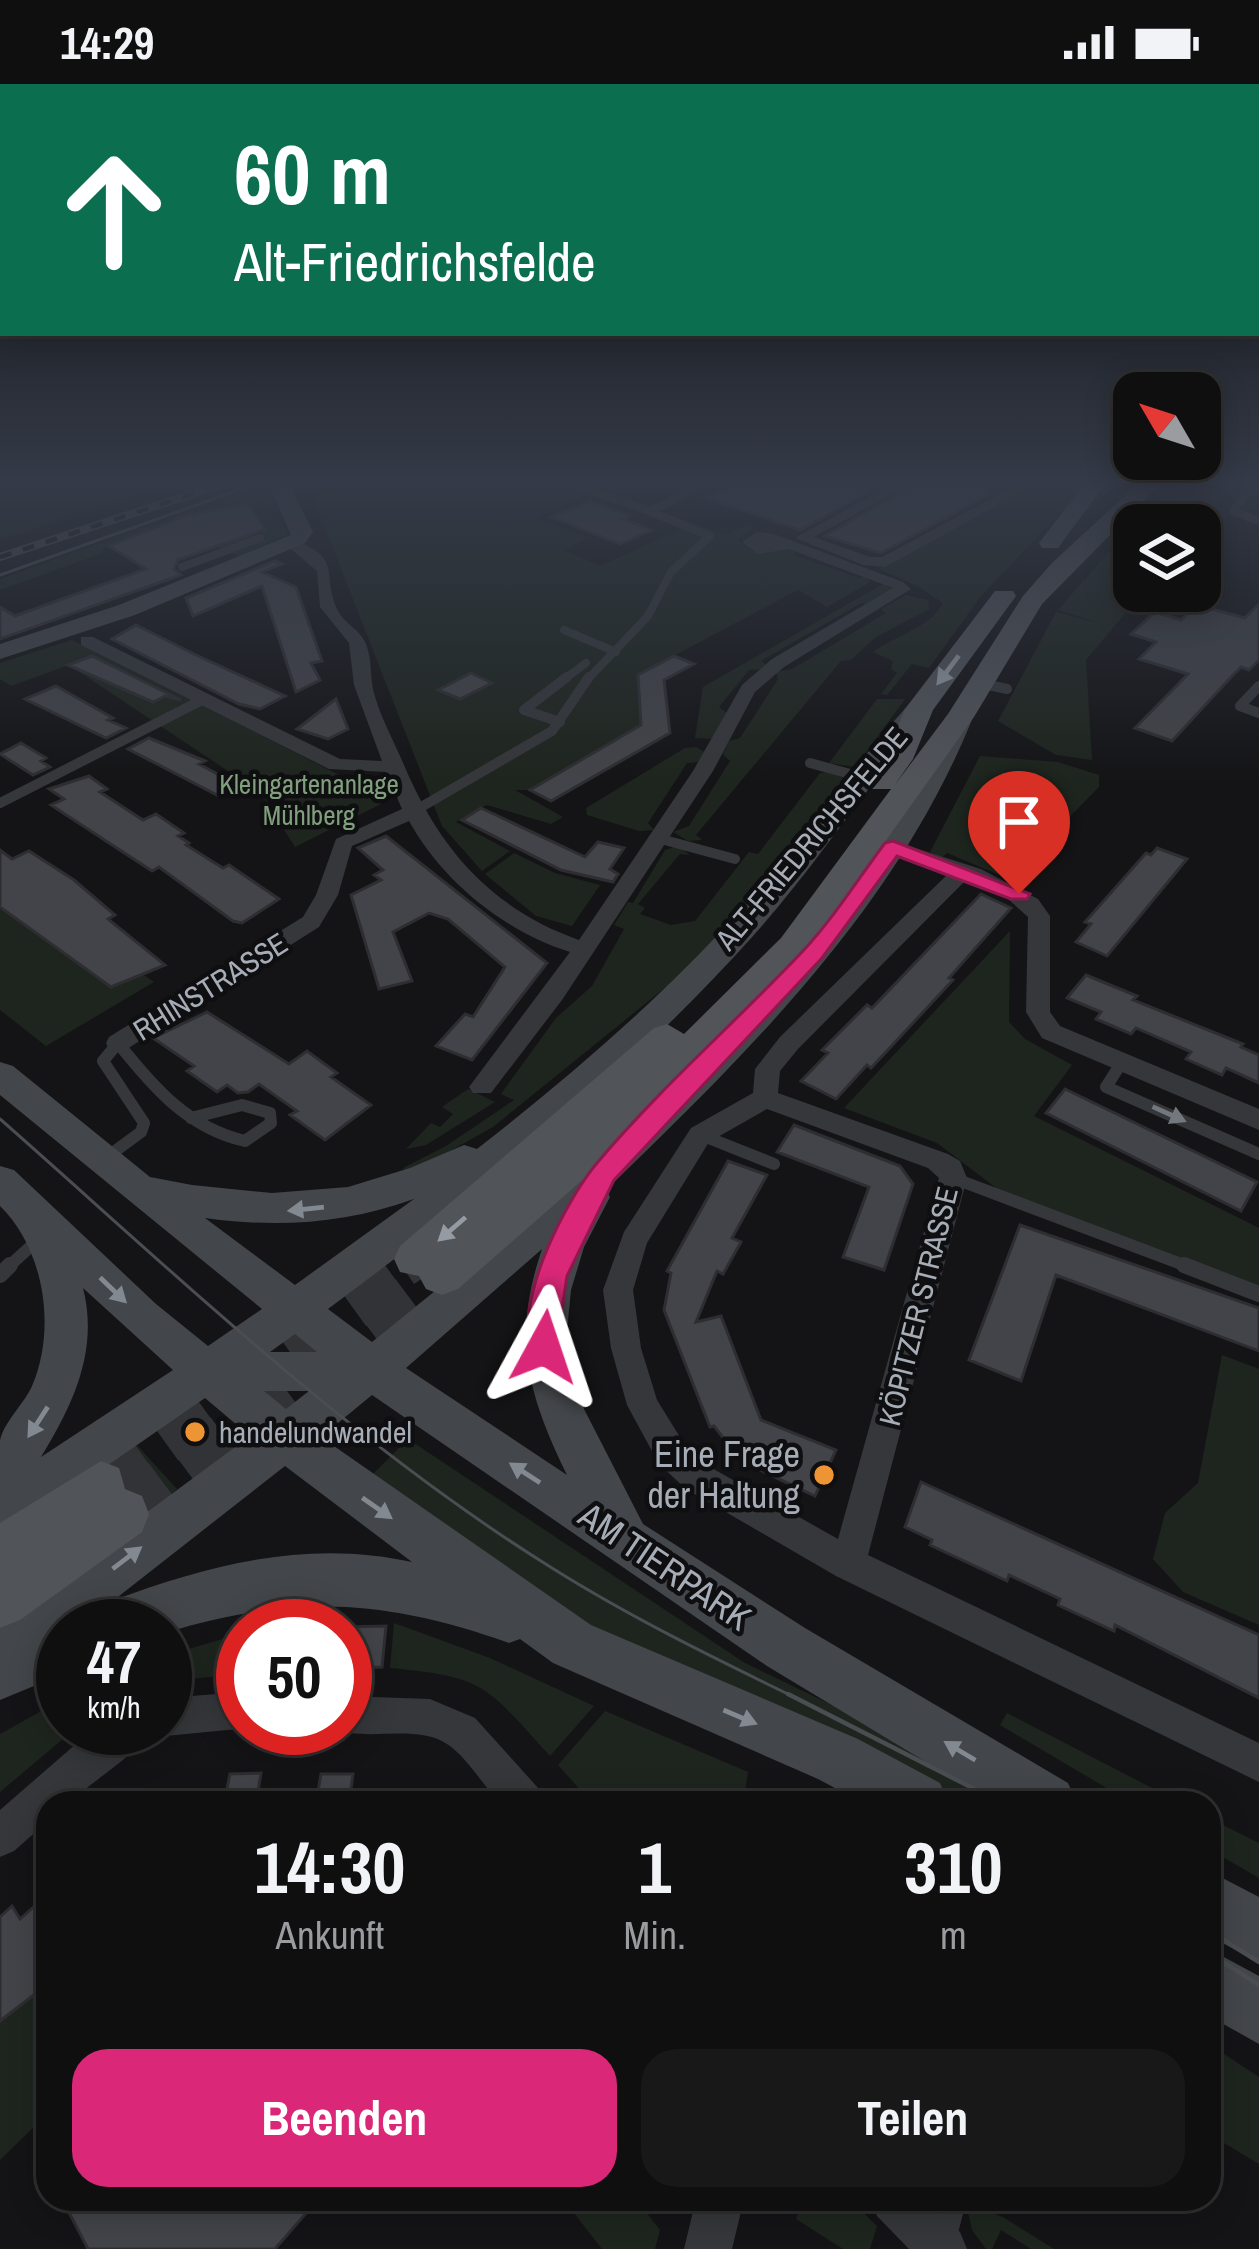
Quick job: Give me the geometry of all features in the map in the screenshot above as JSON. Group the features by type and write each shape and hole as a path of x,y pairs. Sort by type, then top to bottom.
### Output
{"main road":[{"path":"0,652 102,619 196,581"},
{"path":"919,709 1020,581"},
{"path":"960,717 1009,632 1050,581"},
{"name":"ALT-FRIEDRICHSFELDE","path":"0,1511 294,1310 532,1125 676,995 756,914 919,709"},
{"name":"ALT-FRIEDRICHSFELDE","path":"919,709 898,759 830,857 772,928 429,1267 614,1130 794,946 960,717"},
{"name":"ALT-FRIEDRICHSFELDE","path":"0,1654 370,1371 604,1173 831,934 893,848 941,768 960,717"},
{"path":"0,1075 294,1310 285,1437"},
{"path":"138,1189 238,1209 275,1212 335,1206 403,1189 532,1125"},
{"path":"604,1173 566,1240 552,1276 544,1313 544,1347 555,1402 623,1536"},
{"path":"24,1208 141,1318 341,1483 572,1644"},
{"path":"0,1473 52,1399 70,1319 61,1271 24,1208"},
{"name":"AM TIERPARK","path":"294,1310 370,1371 786,1647 1028,1791"},
{"path":"207,1372 370,1371"},
{"path":"0,1554 112,1500 0,1600"},
{"path":"184,1599 203,1592 324,1576 439,1592 572,1644 838,1760 897,1791"},
{"path":"0,1673 36,1659"},
{"path":"1221,1908 1259,1932"},
{"path":"1221,1988 1259,2012"}],"street":[{"path":"329,581 326,595 334,619 350,631 363,662 363,685 431,841 470,881 538,933 584,950"},
{"path":"482,1087 584,950 718,747 755,682 778,663 903,589 891,581"},
{"path":"87,641 336,765 396,767"},
{"name":"RHINSTRASSE","path":"118,1043 297,933 311,922 328,895 343,843 416,810"},
{"path":"893,848 1019,894 1038,911 1042,1023 1051,1032 1259,1120"},
{"path":"962,872 789,1042 768,1069 765,1098 700,1135 634,1240 618,1290 626,1348 643,1405 671,1454 698,1478 848,1564 1259,1763"},
{"name":"KÖPITZER STRASSE","path":"765,1098 938,1161 950,1168 952,1178 848,1564"},
{"path":"372,1716 430,1718 462,1731 514,1791"},
{"path":"52,1791 93,1755"},
{"path":"0,1837 36,1805"},
{"path":"708,2249 717,2211"},
{"path":"906,2211 943,2249"}],"lane":[{"path":"416,810 529,748 560,722 590,676 648,616 666,581"},
{"path":"564,630 616,652"},
{"path":"560,722 524,710 586,663"},
{"path":"979,683 1007,689"},
{"path":"1259,686 1240,706 1259,713"},
{"path":"0,803 204,699"},
{"path":"811,764 861,777"},
{"path":"657,838 735,859"},
{"path":"103,1160 141,1132 144,1123 103,1061 118,1043"},
{"name":"RHINSTRASSE","path":"118,1043 149,1083 191,1118 227,1139 244,1141 271,1123 270,1113 257,1103 236,1104 191,1118"},
{"path":"1122,1062 1106,1087 1259,1154"},
{"path":"700,1135 774,1164"},
{"path":"952,1178 1259,1294"},
{"path":"0,1275 24,1208"},
{"path":"943,2249 953,2211"}],"green space":[{"path":"0,581 25,581 0,590"},
{"path":"346,581 870,582 827,607 798,590 649,669 638,683 643,724 530,790 515,790 563,817 551,824 487,805 456,822 510,851 482,871 442,826"},
{"path":"906,581 995,581 929,668 912,664 887,695 881,694 897,673 891,669 893,661 873,652 922,625 943,603"},
{"path":"1083,581 1113,581 1113,612 1126,612 1086,660 1092,760 1056,755 998,721 1056,612 1099,623 1058,610"},
{"path":"883,584 894,590 871,604 861,603 761,661 766,665 763,669 749,670 719,707 727,713 715,739 695,738 703,687"},
{"path":"906,595 928,600 929,609 876,637 851,660 841,661 696,835 702,840 688,841 673,832 689,826 730,761 723,754 729,741 740,738 778,679 776,672 792,669 886,613 881,609"},
{"name":"Kleingartenanlage Mühlberg","path":"72,640 389,800 295,847 261,793 69,665 11,686 0,679 0,663"},
{"path":"877,699 905,699 855,767 829,763"},
{"path":"685,748 706,753 699,762 687,763 648,823 654,830 639,831 587,815 586,808"},
{"path":"980,756 1058,762 1099,775 1099,787 1009,879 947,853 941,858 930,852"},
{"path":"820,773 847,779 789,856 687,970 493,1127 407,1175 403,1168 446,1146 514,1100 501,1094 556,1018 592,986 624,929 614,925 665,850 678,846 690,855 680,854 638,904 645,908 640,914 671,925 695,921 749,852 758,854"},
{"path":"514,853 555,873 600,885 572,926 536,916 485,874"},
{"path":"0,875 154,982 46,1046 0,1010"},
{"path":"1010,931 1009,1022 1025,1039 1072,1065 1034,1116 1259,1228 1259,1289 1008,1197 937,1143 844,1108"},
{"path":"468,1089 495,1102 426,1145 406,1149 431,1123 440,1127 453,1114 442,1107"},
{"path":"1222,1355 1259,1369 1259,1625 1183,1592 1153,1559 1165,1513 1198,1483"},
{"path":"408,1439 745,1663 894,1735 994,1791 923,1791 604,1642 368,1479"},
{"path":"136,1444 177,1489 146,1518 89,1477"},
{"path":"394,1623 490,1658 594,1706 550,1756 482,1689 447,1676 390,1668"},
{"path":"216,1641 216,1677 192,1679 192,1648"},
{"path":"605,1711 748,1772 745,1791 581,1791 558,1765"},
{"path":"1007,1713 1158,1791 1112,1791 1000,1725"},
{"path":"36,1714 36,1755 44,1755 0,1792 0,1734"},
{"path":"1221,1824 1259,1843 1259,1878 1221,1856"},
{"path":"36,1993 36,2125 0,2160 0,2021"},
{"path":"1221,2052 1259,2077 1259,2164 1221,2141"},
{"path":"572,2211 645,2211 660,2230 655,2249 602,2249"},
{"path":"799,2211 861,2211 877,2226 870,2249 843,2249 796,2219"},
{"path":"968,2211 986,2211 1054,2249 1031,2249 1001,2230 992,2249 986,2249 972,2230"}],"building":[{"path":"112,581 164,581 0,639 0,607 15,616"},
{"path":"227,581 282,581 296,587 322,661 311,663 320,680 296,692 262,586 193,616 186,598"},
{"path":"1259,604 1259,660 1249,670 1241,667 1172,741 1135,728 1188,674 1139,659 1156,642 1131,634 1155,612 1181,620 1190,612 1221,612 1245,618"},
{"path":"136,625 285,696 260,709 239,704 112,639"},
{"path":"92,656 181,700 165,696 153,702 68,665"},
{"path":"674,656 694,664 664,680 670,733 551,801 530,790 641,725 638,675"},
{"path":"471,673 492,683 460,699 438,690"},
{"path":"56,686 126,728 106,738 25,699"},
{"path":"336,699 348,729 328,739 297,729"},
{"path":"149,738 205,761 199,764 238,785 219,796 128,749"},
{"path":"21,743 46,758 41,761 50,767 33,775 0,754"},
{"path":"89,776 107,789 100,792 143,820 156,814 184,833 178,836 189,843 186,845 223,868 229,865 279,899 242,923 233,921 159,867 152,871 51,805 64,799 49,789"},
{"path":"481,808 585,857 598,842 624,848 610,869 618,874 613,882 561,870 462,820"},
{"path":"386,836 547,963 472,1060 436,1046 465,1014 473,1017 505,967 448,919 429,913 393,932 412,981 379,989 351,895 381,880 374,875 383,870 358,848"},
{"path":"1157,848 1187,859 1107,956 1076,942 1091,924 1085,922 1146,853 1151,855"},
{"path":"0,850 12,859 29,851 74,880 115,915 108,919 165,965 111,987 0,907"},
{"path":"981,894 1011,908 949,978 953,980 871,1068 867,1065 836,1099 801,1081 828,1053 822,1050 867,1005 872,1008"},
{"path":"1086,975 1137,996 1133,1000 1243,1044 1241,1047 1259,1055 1259,1083 1226,1068 1222,1075 1186,1059 1191,1052 1136,1028 1131,1034 1096,1019 1101,1012 1067,998"},
{"path":"207,1012 289,1064 307,1051 337,1073 331,1077 371,1105 325,1140 290,1115 297,1111 259,1084 248,1092 238,1093 227,1085 217,1092 187,1071 194,1066 153,1038"},
{"path":"1065,1089 1257,1182 1241,1211 1046,1113"},
{"path":"794,1125 900,1166 913,1184 884,1270 843,1257 869,1187 777,1152"},
{"path":"728,1161 767,1175 732,1238 741,1242 723,1274 717,1271 696,1322 721,1316 761,1420 836,1450 815,1496 743,1462 747,1458 710,1427 664,1310 671,1273 667,1271"},
{"path":"1020,1225 1259,1308 1259,1351 1056,1275 1021,1381 969,1360"},
{"path":"921,1482 1259,1635 1259,1698 1115,1625 1114,1631 1058,1605 1060,1599 1009,1575 1007,1581 930,1545 932,1540 905,1527"},
{"path":"372,1626 386,1626 382,1667 372,1667"},
{"path":"261,1773 258,1791 226,1791 230,1774"},
{"path":"321,1774 353,1774 351,1791 318,1791"},
{"path":"36,1905 36,1993 0,2021 0,1917 12,1906 20,1919"},
{"path":"68,2211 308,2211 275,2249 88,2249"}],"tunnel":[{"path":"403,1268 416,1259"},
{"path":"101,1485 407,1265"},
{"path":"123,1514 442,1276"}],"tram line":[{"path":"0,1119 199,1297 406,1467 581,1586 788,1694"},
{"path":"788,1694 794,1697"},
{"path":"788,1694 978,1791"},
{"path":"1221,1938 1259,1962"},
{"path":"1221,1961 1259,1985"}],"place":[{"name":"handelundwandel","path":"195,1432"},
{"name":"Eine Frage der Haltung","path":"824,1475"}],"route":[{"path":"544,1347 544,1313 552,1276 566,1240 604,1173 831,934 893,848 1019,894"}]}
